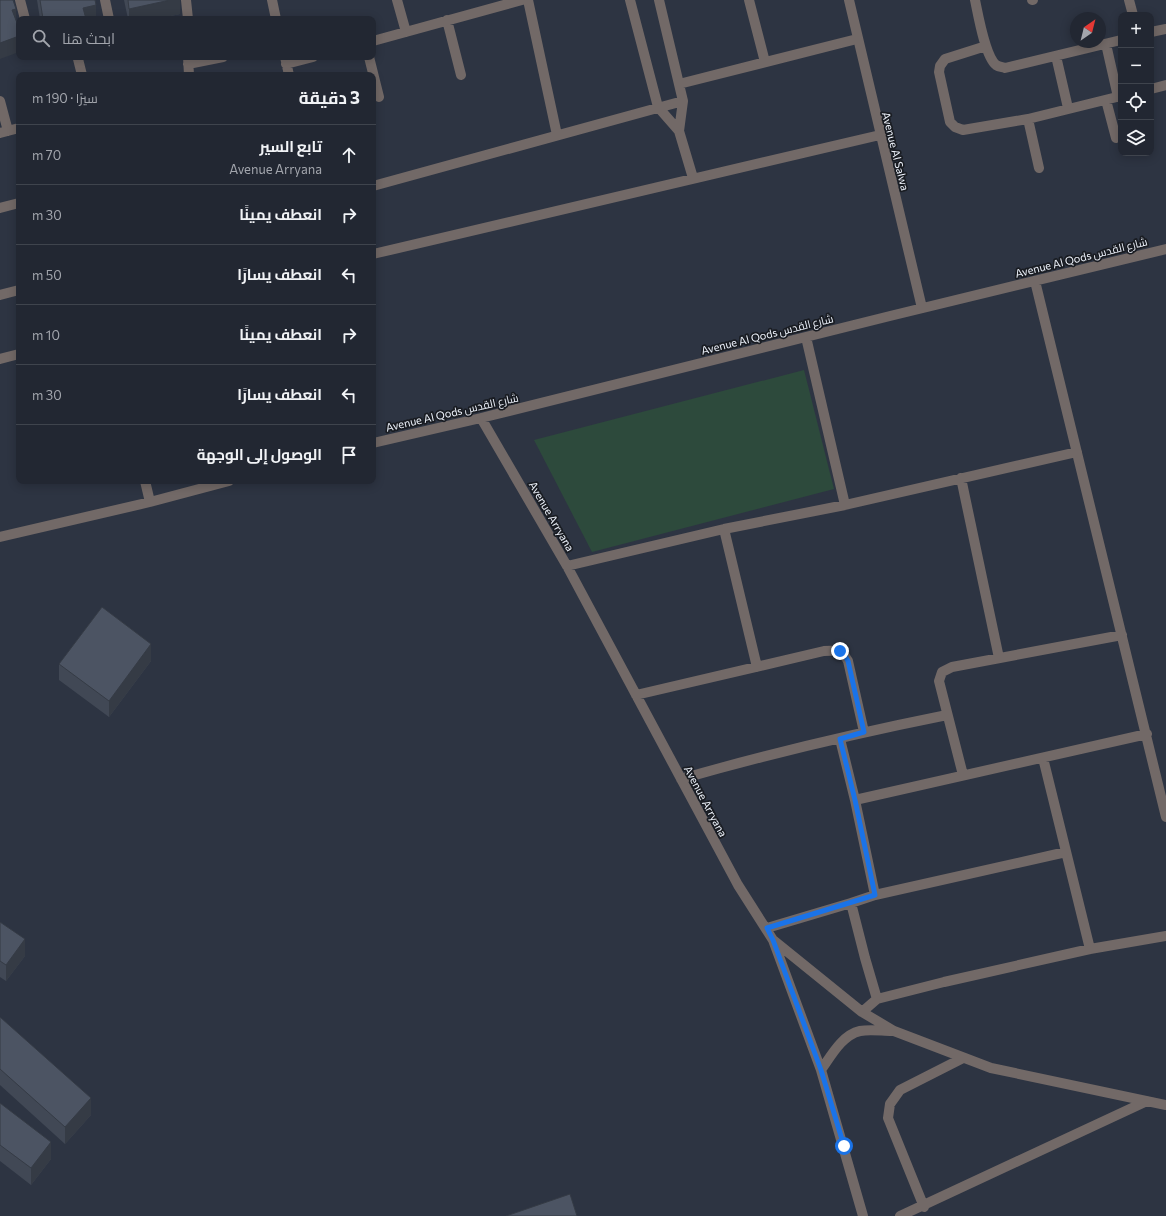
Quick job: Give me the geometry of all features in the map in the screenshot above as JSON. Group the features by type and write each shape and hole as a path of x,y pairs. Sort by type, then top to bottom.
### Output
{"street":[{"path":"20,0 24,16"},
{"path":"105,0 108,16"},
{"path":"186,0 188,16"},
{"path":"272,0 275,16"},
{"path":"397,0 406,32"},
{"path":"376,40 522,0"},
{"path":"528,0 557,136"},
{"path":"630,0 658,107 679,131"},
{"path":"659,0 683,101 679,131 693,178"},
{"path":"749,0 765,62"},
{"name":"Avenue Al Salwa","path":"849,0 857,39 922,308"},
{"path":"975,0 986,46 993,61 999,67 1005,68 1089,48"},
{"path":"1129,0 1132,12"},
{"path":"447,20 461,75"},
{"path":"1154,31 1166,28"},
{"path":"679,84 857,39"},
{"path":"1118,41 1106,44 1118,89"},
{"path":"986,46 942,61 939,72 950,122 954,127 963,130 1028,119 1118,97"},
{"path":"1056,56 1068,108"},
{"path":"78,60 81,72"},
{"path":"370,60 373,72"},
{"path":"188,61 190,72"},
{"path":"286,61 288,72"},
{"path":"1154,88 1166,85"},
{"path":"376,86 379,98"},
{"path":"1106,100 1116,138"},
{"path":"0,101 4,132 16,129"},
{"path":"376,185 683,101"},
{"path":"1028,119 1039,168"},
{"path":"376,253 880,135"},
{"path":"0,208 16,204"},
{"name":"Avenue Al Qods شارع القدس","path":"376,441 481,418 1166,249"},
{"path":"1035,281 1166,817"},
{"path":"0,295 16,291"},
{"path":"806,337 845,505"},
{"path":"0,359 16,355"},
{"name":"Avenue Arryana","path":"481,418 567,566 738,885 767,928 773,940 821,1070 863,1216"},
{"path":"567,566 724,529 845,505 1077,452"},
{"path":"961,478 999,658"},
{"path":"146,484 150,502"},
{"path":"0,536 150,502 218,484"},
{"path":"724,529 757,667"},
{"path":"963,775 939,681 942,672 952,667 1122,635"},
{"path":"636,695 824,651 840,651 844,654 848,661 864,732"},
{"path":"681,779 738,762 840,739 864,732 947,715"},
{"path":"855,800 1146,734"},
{"path":"840,739 855,800 875,895"},
{"path":"1043,758 1090,949"},
{"path":"767,928 875,895 1066,852"},
{"path":"851,903 864,958 877,999"},
{"path":"862,1012 877,999 1090,949 1166,936"},
{"path":"773,940 862,1012 894,1031 991,1068 1166,1105"},
{"path":"821,1070 840,1044 860,1031 894,1031"},
{"path":"924,1207 888,1118 890,1104 900,1090 962,1058"},
{"path":"900,1216 924,1207 1147,1101"}],"green space":[{"path":"804,370 834,489 592,552 534,440"}],"building":[{"path":"0,0 13,0 16,9 12,10 16,20 16,37 0,43"},
{"path":"40,0 95,0 96,5 83,8 85,16 43,16"},
{"path":"128,0 170,0 129,9"},
{"path":"102,607 151,644 109,701 59,664"},
{"path":"0,922 25,939 6,965 0,961"},
{"path":"0,1017 91,1098 65,1127 0,1069"},
{"path":"0,1103 51,1142 31,1168 0,1145"},
{"path":"570,1194 577,1216 506,1216"}],"route":[{"path":"840,651 844,654 848,661 864,732 840,739 855,800 875,895 767,928 773,940 821,1070 844,1146"}]}
